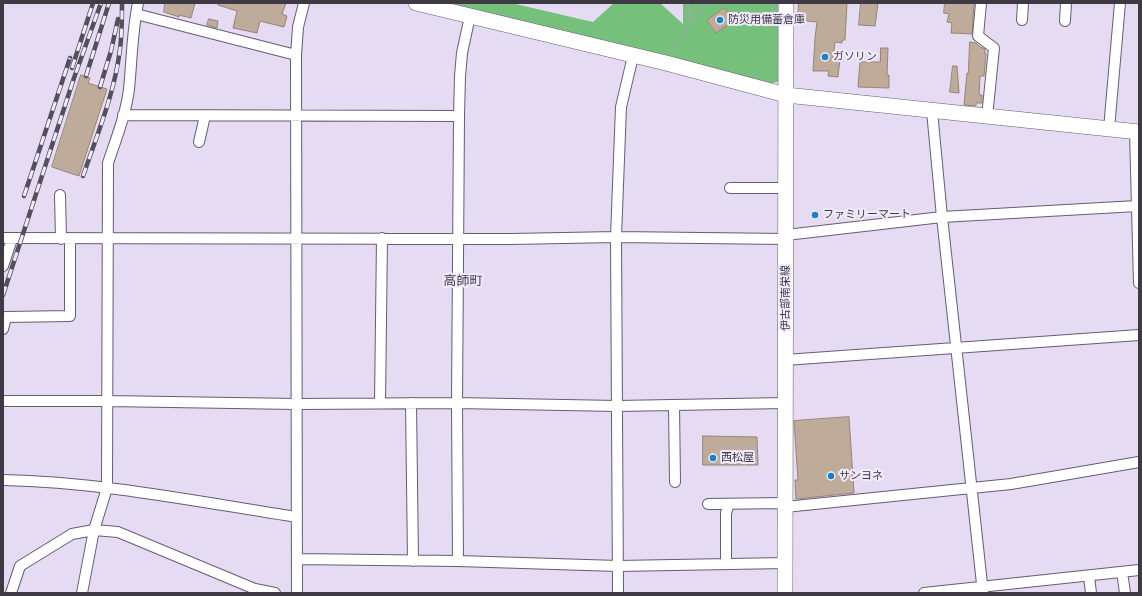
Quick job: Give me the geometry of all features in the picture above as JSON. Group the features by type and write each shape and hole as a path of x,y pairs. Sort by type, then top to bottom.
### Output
{"street":[{"path":"82,593 94,530 107,488 108,163 128,90 132,41 138,3"},
{"path":"297,593 296,55 298,27 304,3"},
{"path":"416,3 786,94 987,117 1137,132 1139,283"},
{"name":"伊古部南栄線","path":"785,593 786,3"},
{"path":"981,3 978,36 994,48 987,117"},
{"path":"1022,20 1024,3"},
{"path":"1065,20 1066,3"},
{"path":"1109,129 1120,3"},
{"path":"136,14 296,55"},
{"path":"458,561 457,403 459,116 461,68 470,16"},
{"path":"618,593 616,237 621,107 633,56"},
{"path":"932,111 942,217 983,590"},
{"path":"122,115 459,116"},
{"path":"199,142 205,116"},
{"path":"730,188 786,188"},
{"path":"3,329 6,317 70,316 66,239 60,195"},
{"path":"3,266 8,238 458,239 786,237 942,217 1137,206"},
{"path":"380,403 382,238"},
{"path":"785,360 1139,335"},
{"path":"3,401 296,404 457,403 617,406 785,403"},
{"path":"411,403 413,561"},
{"path":"674,405 675,482"},
{"path":"708,504 785,505 972,488 1011,484 1139,462"},
{"path":"3,480 59,483 107,488 297,517"},
{"path":"726,564 726,513 729,504"},
{"path":"11,593 20,566 72,534 94,530 118,532 255,589 275,593"},
{"path":"297,559 458,561 618,566 785,563"},
{"path":"924,593 983,590 1139,570"},
{"path":"1122,572 1125,593"},
{"path":"1089,576 1091,593"}],"path":[{"path":"688,3 691,20"},
{"path":"669,56 691,20 706,3"}],"green space":[{"path":"440,3 511,3 593,22 614,3 660,3 683,24 683,3 781,3 781,81 768,84","holes":["724,8 734,20 716,33 707,21"]}],"building":[{"path":"165,3 195,3 191,18 179,15 179,17 164,12"},
{"path":"218,3 286,3 282,14 287,16 284,27 260,21 257,33 233,28 237,11 218,5"},
{"path":"799,3 847,3 845,40 842,40 842,43 835,42 833,58 840,59 838,77 828,76 829,71 813,71 817,22 798,20"},
{"path":"861,3 878,3 875,26 859,25"},
{"path":"945,3 974,3 972,34 951,33 952,23 947,22 949,14 944,13"},
{"name":"防災用備蓄倉庫","path":"724,8 734,20 716,33 707,21"},
{"path":"209,19 218,21 217,28 207,25"},
{"path":"970,42 976,43 985,49 986,54 984,76 980,76 979,95 982,95 982,103 976,103 976,106 964,105"},
{"path":"881,48 888,48 887,75 889,75 889,88 858,87 860,62 880,62"},
{"path":"953,66 957,66 959,93 950,92"},
{"path":"81,75 90,78 88,83 107,89 79,176 52,167"},
{"path":"849,417 854,493 796,499 795,480 798,480 794,421"},
{"path":"703,436 757,437 758,465 703,465"}],"railway":[{"path":"72,68 93,3"},
{"path":"3,295 74,78 101,3"},
{"path":"86,76 109,3"},
{"path":"83,176 105,113 118,65 121,43 122,3"},
{"path":"100,87 111,51 118,19"},
{"path":"24,196 70,58"}],"place":[{"name":"防災用備蓄倉庫","path":"720,20"},
{"name":"ガソリン","path":"825,57"},
{"name":"ファミリーマート","path":"815,215"},
{"name":"西松屋","path":"713,458"},
{"name":"サンヨネ","path":"831,476"}],"district":[{"name":"高師町","path":"463,282"}]}
